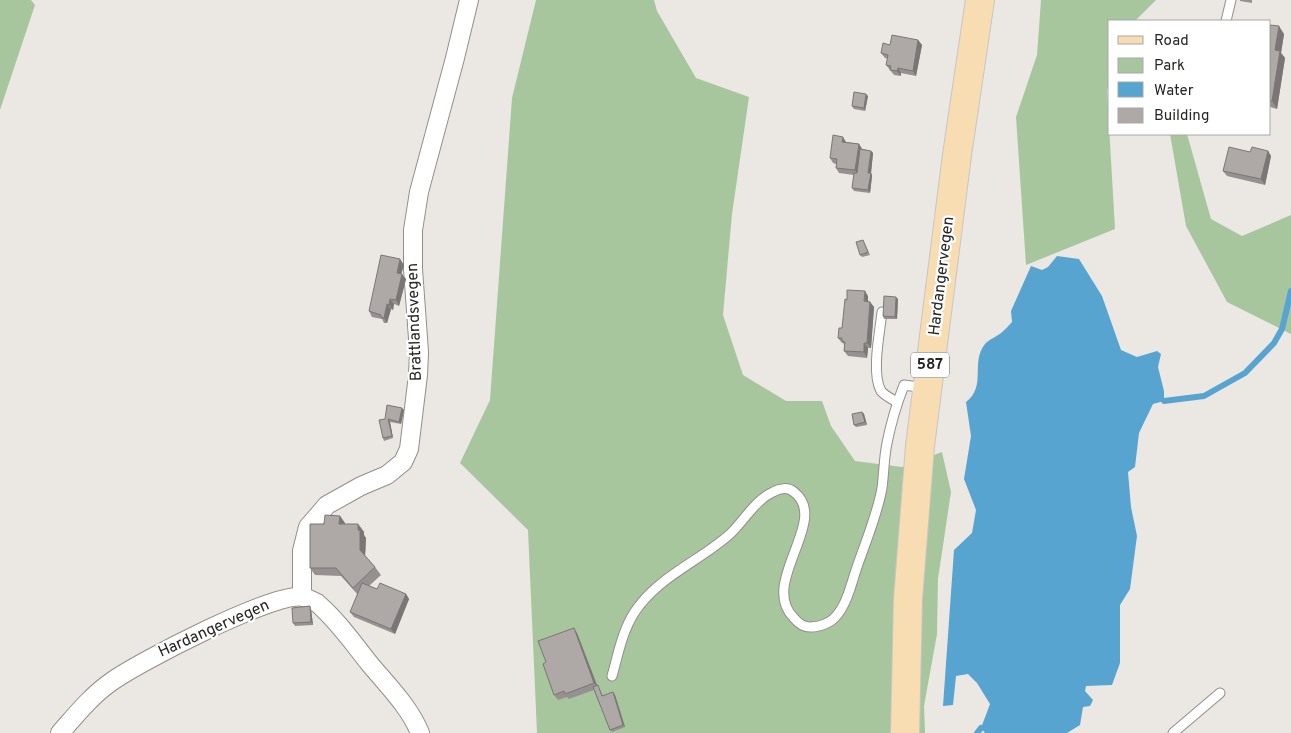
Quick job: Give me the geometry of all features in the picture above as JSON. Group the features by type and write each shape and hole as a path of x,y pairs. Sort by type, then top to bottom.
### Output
{"main road":[{"name":"Hardangervegen","path":"905,733 910,558 920,446 957,155 980,0"}],"street":[{"name":"Brattlandsvegen","path":"302,596 302,551 308,527 327,505 361,486 387,475 398,467 403,462 409,449 419,352 413,269 413,230 419,192 469,0"},
{"name":"Hardangervegen","path":"60,733 84,705 111,682 151,658 210,628 272,602 302,596"},
{"path":"302,596 315,602 332,618 400,700 420,733"}],"lane":[{"path":"1226,20 1231,0"},
{"path":"882,312 877,365 878,380 882,391 898,402"},
{"path":"612,676 622,638 634,612 656,588 730,534 759,502 768,494 778,489 792,490 802,502 805,511 800,535 785,581 784,599 788,612 797,622 807,626 818,626 827,623 837,616 846,601 874,518 882,488 887,443 904,385 927,388"},
{"path":"1173,733 1220,693"}],"green space":[{"path":"0,0 31,0 35,5 0,110"},
{"path":"536,0 654,0 657,11 696,78 749,97 732,214 723,315 743,375 786,401 822,401 831,426 855,461 902,467 942,452 951,492 938,579 937,634 924,706 925,733 537,733 528,530 460,463 490,400 512,98"},
{"path":"1041,0 1156,0 1136,20 1108,20 1108,135 1110,135 1115,229 1026,265 1016,117 1037,55"},
{"path":"1170,135 1187,135 1211,219 1242,236 1291,215 1291,334 1227,302 1186,226"}],"water":[{"path":"1057,256 1079,259 1102,296 1121,350 1137,357 1157,351 1161,354 1158,367 1164,391 1164,401 1153,404 1139,433 1135,467 1128,472 1131,507 1137,536 1130,589 1120,605 1120,663 1112,685 1086,686 1085,691 1093,700 1090,706 1083,707 1080,725 1067,733 985,733 981,728 990,704 977,683 968,674 956,676 953,705 943,706 954,550 972,533 976,510 964,479 971,436 966,402 976,389 981,351 986,343 1001,333 1012,322 1011,311 1031,266 1042,270 1048,267"}],"building":[{"path":"1271,25 1279,26 1275,50 1280,51 1272,101"},
{"path":"892,35 918,40 913,71 898,68 897,71 890,70 891,66 886,65 888,55 881,53 883,43 890,45"},
{"path":"854,92 866,94 864,108 852,106"},
{"path":"833,135 843,137 842,142 859,144 855,170 836,168 837,159 830,158"},
{"path":"1229,147 1250,152 1252,147 1268,151 1261,179 1223,171"},
{"path":"860,149 871,151 868,173 871,173 868,190 852,188 854,173 857,173"},
{"path":"863,240 868,252 860,255 856,242"},
{"path":"381,255 400,259 397,273 402,274 396,300 390,299 384,318 369,311"},
{"path":"847,290 865,291 864,301 870,302 867,343 864,343 864,352 844,351 845,342 842,341 842,338 838,338 839,328 842,328"},
{"path":"884,296 896,297 895,317 883,316"},
{"path":"387,405 402,408 399,422 388,419 392,436 383,438 379,420 385,419"},
{"path":"862,412 865,422 854,425 852,414"},
{"path":"325,515 340,516 339,524 358,524 358,530 360,530 360,550 375,567 353,588 336,568 310,568 310,524 324,524"},
{"path":"362,583 377,589 380,583 406,594 391,629 350,612"},
{"path":"310,606 311,622 293,623 292,608"},
{"path":"574,628 594,683 565,694 564,691 554,695 543,664 546,662 538,641"},
{"path":"598,685 602,696 613,692 623,725 610,730 593,687"}],"waterway":[{"path":"1164,401 1204,396 1245,373 1274,343 1282,329 1291,291"},
{"path":"977,733 981,728"}]}
